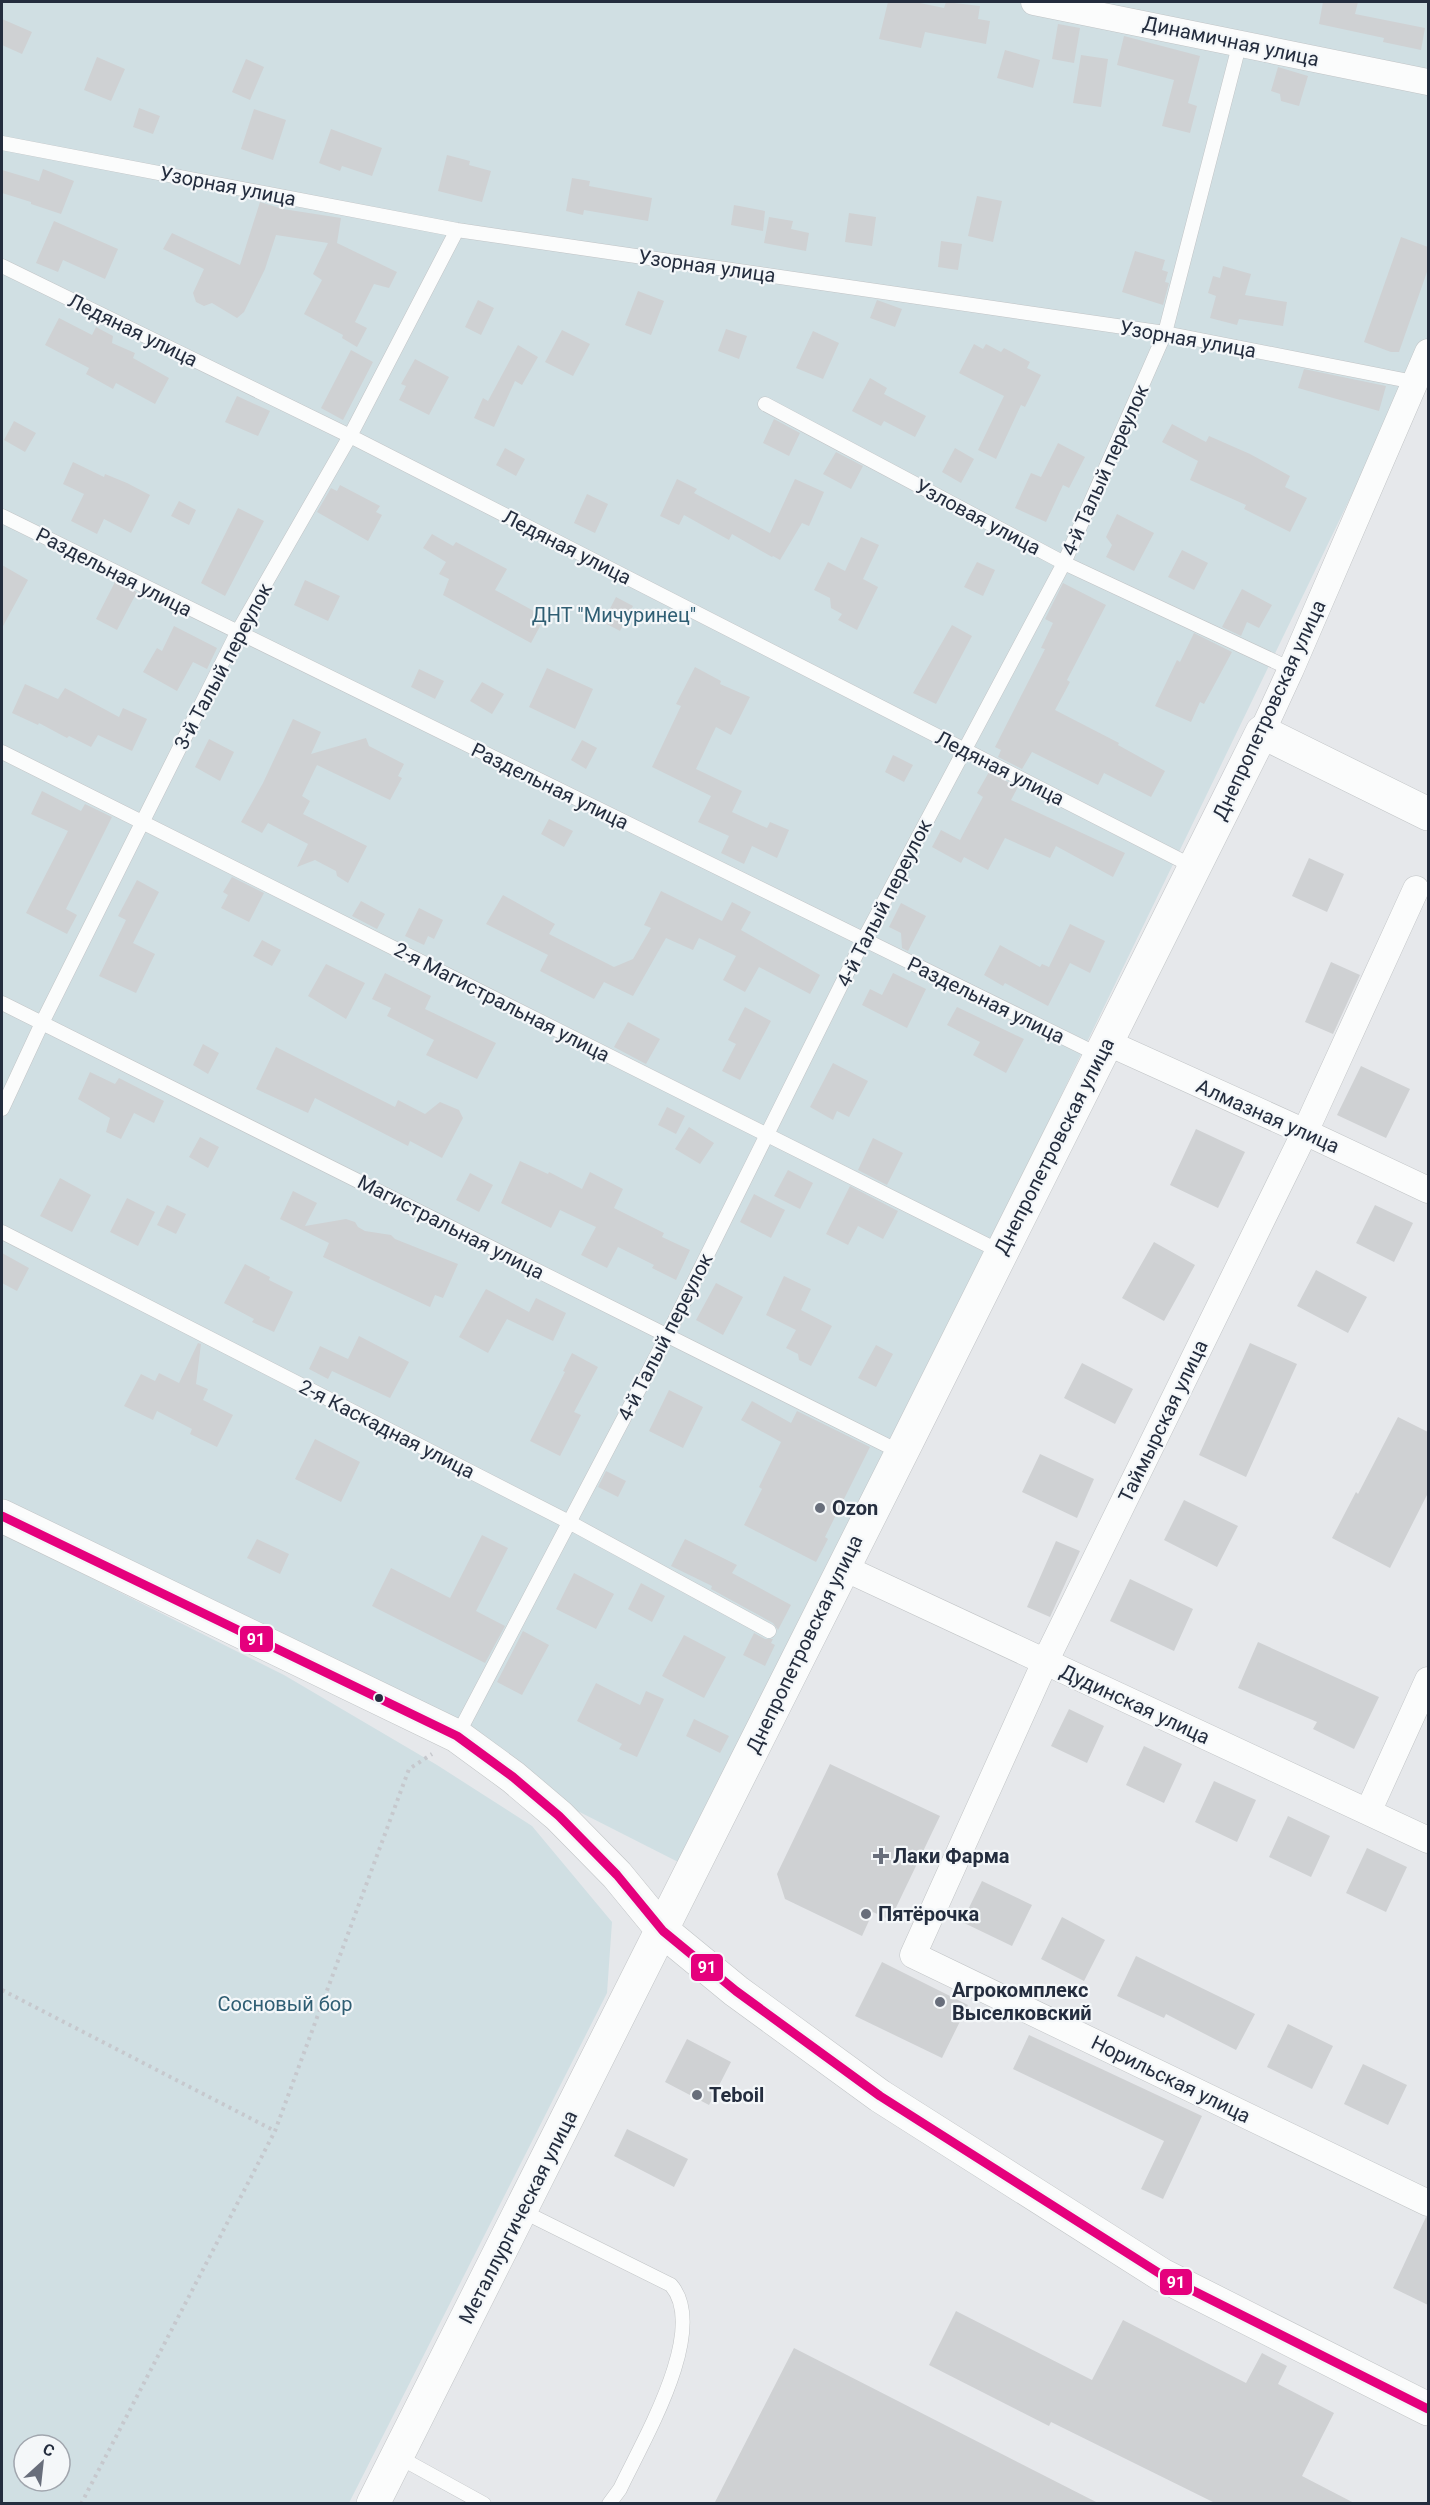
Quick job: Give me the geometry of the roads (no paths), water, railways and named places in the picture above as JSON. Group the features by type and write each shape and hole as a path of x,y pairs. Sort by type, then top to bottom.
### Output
{"street":[{"name":"Динамичная улица","path":"1034,2 1428,82"},
{"name":"Днепропетровская улица","path":"663,1931 842,1567 1262,732 1428,352"},
{"path":"1262,732 1428,814"},
{"name":"Таймырская улица","path":"913,1955 1046,1662 1305,1132 1416,889"},
{"name":"Алмазная улица","path":"1102,1049 1305,1132 1428,1191"},
{"path":"2,1516 457,1736 513,1777 559,1816 617,1875 663,1931 736,1992 880,2096 1162,2275 1428,2409"},
{"name":"Дудинская улица","path":"842,1567 1428,1840"},
{"path":"1368,1812 1428,1680"},
{"name":"Металлургическая улица","path":"373,2504 663,1931"},
{"name":"Норильская улица","path":"913,1955 1428,2203"}],"lane":[{"name":"4-й Талый переулок","path":"457,1736 668,1336 864,939 1064,563 1165,333 1240,42"},
{"name":"Узорная улица","path":"2,142 456,230 1165,333 1414,382"},
{"name":"3-й Талый переулок","path":"2,1109 42,1023 237,633 350,436 456,230"},
{"name":"Ледяная улица","path":"2,266 350,436 1194,867"},
{"name":"Узловая улица","path":"765,404 1064,563 1291,669"},
{"name":"Раздельная улица","path":"2,516 864,939 1102,1049"},
{"name":"2-я Магистральная улица","path":"2,752 1001,1252"},
{"name":"Магистральная улица","path":"2,1003 900,1452"},
{"name":"2-я Каскадная улица","path":"2,1232 569,1522 770,1632"},
{"path":"522,2211 671,2285 678,2294 683,2332 673,2378 620,2489 609,2504"},
{"path":"397,2456 484,2504"}],"place":[{"name":"Ozon","path":"820,1508"},
{"name":"Лаки Фарма","path":"881,1856"},
{"name":"Пятёрочка","path":"866,1914"},
{"name":"Агрокомплекс Выселковский","path":"940,2002"},
{"name":"Teboil","path":"697,2095"}],"park label":[{"name":"ДНТ \"Мичуринец\"","path":"614,615"},
{"name":"Сосновый бор","path":"285,2004"}]}
